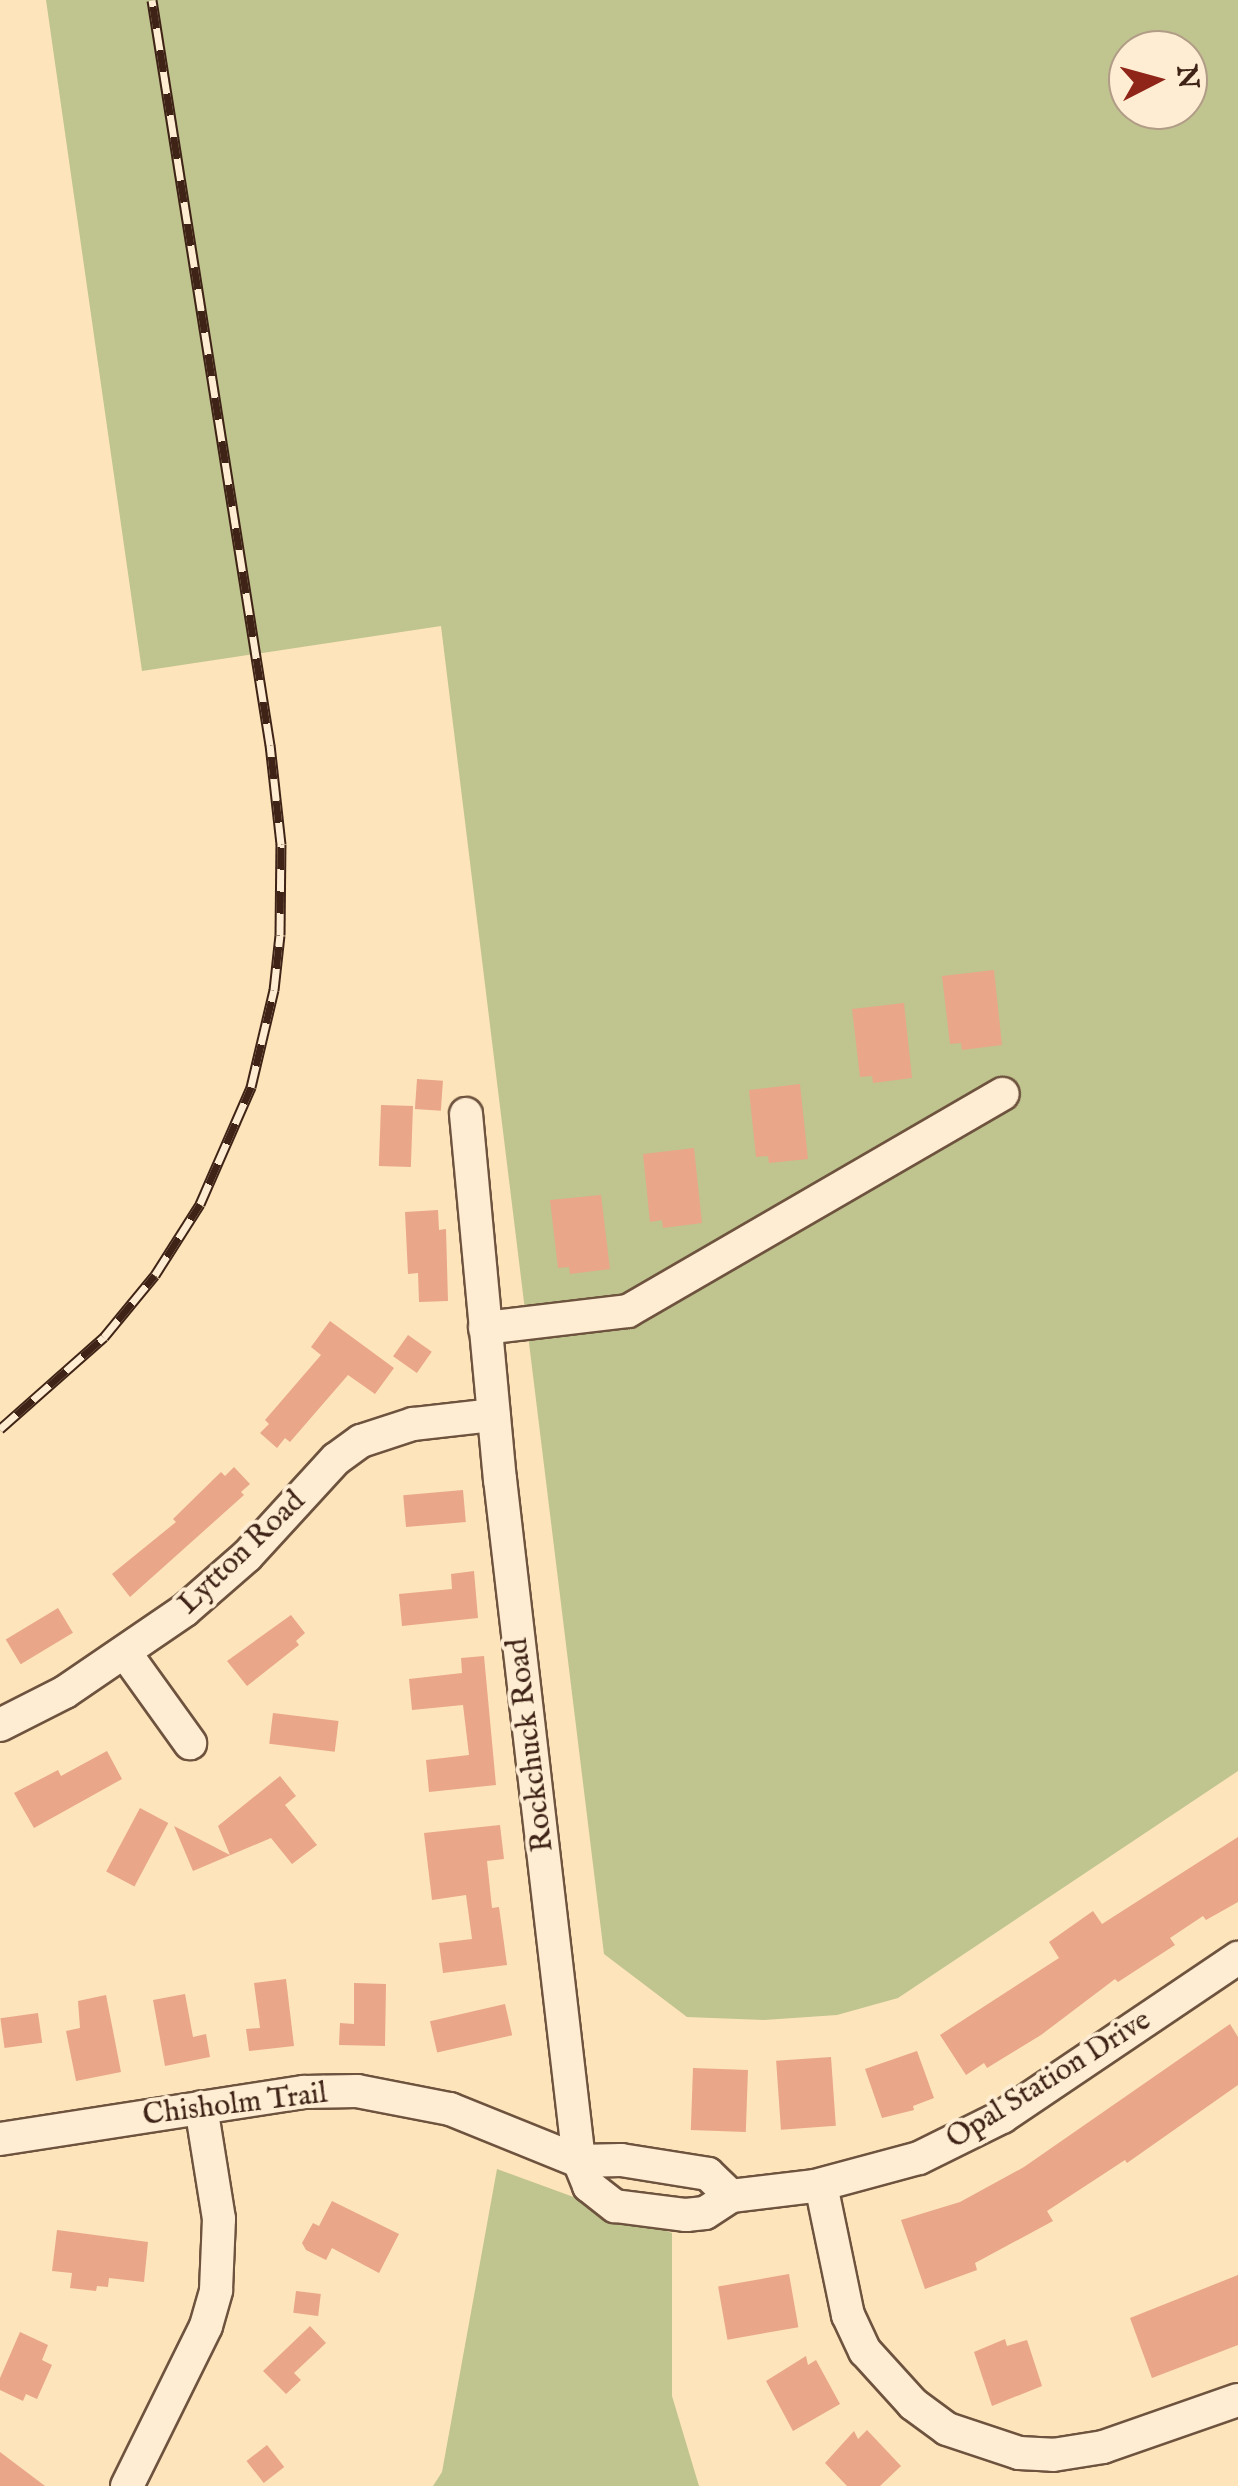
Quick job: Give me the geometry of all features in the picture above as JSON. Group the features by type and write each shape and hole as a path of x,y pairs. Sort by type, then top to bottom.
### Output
{"street":[{"path":"485,1328 628,1311 1003,1094"},
{"name":"Rockchuck Road","path":"466,1114 493,1415 580,2161"},
{"name":"Lytton Road","path":"0,1725 126,1654 247,1556 336,1459 361,1440 413,1424 493,1415"},
{"path":"126,1654 190,1743"},
{"name":"Opal Station Drive","path":"580,2161 589,2186 615,2206 686,2215 705,2213 731,2196 821,2184 918,2158 988,2124 1238,1958"},
{"name":"Chisholm Trail","path":"0,2139 304,2092 357,2091 450,2109 580,2161"},
{"path":"127,2486 206,2326 216,2290 219,2219 201,2107"},
{"path":"580,2161 621,2160 708,2174 731,2196"},
{"path":"821,2184 843,2296 864,2351 912,2404 948,2429 1019,2453 1053,2455 1118,2443 1238,2400"}],"green space":[{"path":"46,0 1238,0 1238,1771 898,1998 837,2015 764,2020 687,2017 604,1954 441,626 142,671"},
{"path":"497,2169 672,2233 672,2396 699,2486 433,2486 442,2472"}],"building":[{"path":"994,970 1002,1045 962,1050 961,1043 950,1044 942,976"},
{"path":"904,1003 912,1078 873,1083 872,1076 860,1077 852,1009"},
{"path":"417,1079 443,1081 441,1111 415,1109"},
{"path":"800,1084 808,1159 769,1163 768,1156 756,1157 749,1090"},
{"path":"381,1105 413,1106 411,1167 379,1166"},
{"path":"694,1148 702,1223 663,1228 662,1220 650,1222 643,1154"},
{"path":"601,1195 610,1269 570,1274 569,1267 558,1268 550,1200"},
{"path":"438,1210 439,1230 446,1229 448,1301 419,1302 418,1273 408,1274 405,1212"},
{"path":"330,1321 394,1368 375,1394 348,1375 290,1442 285,1438 277,1448 260,1433 269,1424 265,1420 321,1355 311,1347"},
{"path":"408,1335 432,1352 417,1373 393,1356"},
{"path":"234,1467 250,1484 241,1492 244,1495 130,1597 112,1574 176,1522 173,1519 221,1472 225,1476"},
{"path":"463,1490 466,1522 406,1527 403,1495"},
{"path":"474,1571 478,1618 402,1626 399,1594 452,1589 451,1574"},
{"path":"58,1608 73,1633 21,1664 6,1639"},
{"path":"291,1615 305,1633 296,1641 299,1645 247,1686 227,1661"},
{"path":"484,1656 496,1785 429,1792 426,1760 469,1755 463,1705 412,1710 409,1679 462,1673 461,1658"},
{"path":"273,1713 339,1721 335,1752 269,1744"},
{"path":"107,1751 122,1779 34,1828 14,1793 58,1770 61,1776"},
{"path":"280,1776 296,1796 285,1805 317,1845 292,1864 271,1838 193,1871 174,1826 230,1855 218,1826"},
{"path":"140,1808 168,1823 134,1887 106,1872"},
{"path":"500,1825 504,1859 487,1861 492,1908 499,1907 507,1965 443,1973 439,1943 472,1939 466,1895 432,1900 424,1833"},
{"path":"1238,1837 1238,1902 1206,1920 1203,1916 1170,1938 1175,1945 1118,1982 1115,1979 1041,2035 987,2068 984,2063 966,2075 940,2035 1059,1958 1049,1942 1093,1911 1102,1924"},
{"path":"286,1979 294,2046 249,2051 246,2029 260,2028 254,1983"},
{"path":"354,1983 386,1984 385,2046 339,2045 340,2023 354,2024"},
{"path":"185,1994 193,2037 206,2034 210,2057 165,2066 153,2000"},
{"path":"106,1995 121,2072 76,2081 66,2031 80,2028 78,2001"},
{"path":"505,2004 512,2035 437,2053 430,2021"},
{"path":"38,2013 42,2043 5,2048 0,2018"},
{"path":"1230,2024 1238,2037 1238,2085 1127,2163 1125,2160 1047,2211 1053,2221 975,2263 977,2270 925,2289 901,2220 960,2202 1024,2167"},
{"path":"917,2051 934,2098 913,2106 914,2110 882,2118 865,2069"},
{"path":"831,2057 836,2126 781,2130 776,2061"},
{"path":"693,2068 748,2070 746,2132 691,2130"},
{"path":"332,2201 399,2234 379,2273 332,2248 326,2260 306,2250 302,2243 313,2223 319,2226"},
{"path":"57,2230 148,2242 144,2282 109,2278 108,2287 97,2286 96,2291 70,2288 72,2273 52,2271"},
{"path":"789,2274 798,2327 727,2340 718,2287"},
{"path":"1238,2275 1238,2345 1152,2378 1130,2318"},
{"path":"296,2291 321,2294 318,2316 293,2313"},
{"path":"310,2326 326,2343 294,2373 301,2380 286,2394 263,2371"},
{"path":"20,2332 48,2345 42,2360 52,2365 37,2399 26,2394 23,2401 0,2390 0,2378"},
{"path":"1005,2339 1007,2346 1027,2340 1042,2386 992,2406 974,2352"},
{"path":"806,2356 808,2365 816,2360 840,2404 793,2431 766,2381"},
{"path":"867,2430 901,2466 880,2486 847,2486 825,2463 854,2431 858,2439"},
{"path":"267,2445 284,2467 264,2483 247,2461"},
{"path":"0,2452 45,2486 0,2486"}],"railway":[{"path":"0,1429 104,1337 155,1275 200,1204 251,1087 274,990 280,935 281,844 270,745 152,0"}]}
